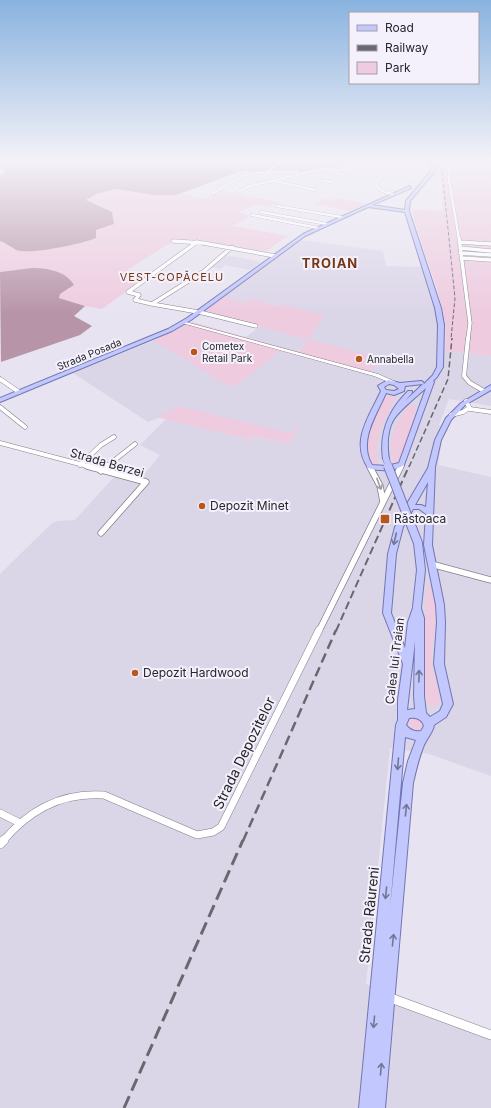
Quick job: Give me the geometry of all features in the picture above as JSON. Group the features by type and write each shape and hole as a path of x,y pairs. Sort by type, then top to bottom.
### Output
{"main road":[{"name":"Strada Posada","path":"0,400 157,336 184,322 300,237 353,212"},
{"name":"Calea lui Traian","path":"394,415 431,380 440,367 441,325 438,308 408,212"},
{"name":"Calea lui Traian","path":"402,722 413,616 417,607 420,574 419,543 410,516 392,478 386,459 384,438 400,402 433,370 440,353"},
{"path":"421,383 400,385 393,382 383,387 364,436 362,446 363,457 370,467 391,468 402,464 431,380"},
{"path":"394,393 402,390 400,385"},
{"path":"383,387 394,393 399,398 400,402"},
{"path":"428,723 443,714 448,704 439,664 441,622 440,605 428,545 432,467 441,431 451,415 466,401 491,387"},
{"path":"408,402 422,405"},
{"path":"407,663 389,622 387,608 394,541 409,507 432,467"},
{"path":"409,507 421,507 430,514"},
{"name":"Calea lui Traian","path":"417,607 420,618 419,696 421,715"},
{"path":"408,714 421,715 428,723 428,730 423,735 410,734 402,722 408,714"},
{"name":"Strada Râureni","path":"366,1108 402,722"},
{"name":"Strada Râureni","path":"378,1108 387,997 408,783 413,759 423,735"}],"street":[{"path":"261,212 327,224"},
{"path":"310,212 341,217"},
{"path":"455,212 470,328 463,371 466,379 484,391"},
{"path":"252,215 318,228"},
{"path":"173,241 197,242 275,256"},
{"path":"197,242 128,292 139,295 135,300 199,312 256,326"},
{"path":"459,242 491,244"},
{"path":"152,304 203,272 232,248"},
{"path":"460,250 491,251"},
{"path":"460,250 491,255"},
{"path":"461,258 491,260"},
{"path":"184,322 376,375 393,382"},
{"path":"376,375 382,379 383,387"},
{"path":"0,379 19,392"},
{"path":"466,401 469,408"},
{"path":"0,407 25,427"},
{"path":"451,415 464,412 469,408 491,412"},
{"path":"80,465 101,445 114,437"},
{"name":"Strada Berzei","path":"0,443 146,482 101,533"},
{"path":"101,471 135,444"},
{"name":"Strada Depozitelor","path":"0,844 20,823 54,802 74,795 90,793 104,795 197,835 213,832 221,827 402,464"},
{"path":"370,467 380,486 383,503"},
{"path":"431,564 491,580"},
{"path":"0,813 20,823"},
{"path":"387,997 491,1035"}],"shaded area":[{"path":"0,212 112,212 114,224 96,230 96,238 68,246 44,250 23,251 16,250 0,241"},
{"path":"300,240 383,251 386,266 429,267 445,324 446,351 491,356 491,406 449,399 439,425 446,429 442,440 438,465 491,477 491,776 429,754 390,748 366,984 491,1036 491,1108 0,1108 0,574 51,524 57,521 75,520 114,477 138,482 160,455 140,445 166,419 250,440 253,436 289,444 301,423 290,433 157,417 158,418 148,422 73,373 153,341 187,324 299,352 244,338 261,326 309,339 282,307 252,299 247,303 223,297"},
{"path":"224,255 261,262 250,270 225,265 221,269 211,267"},
{"path":"32,268 56,271 71,280 74,285 60,294 59,298 85,306 74,316 92,326 80,335 1,362 0,272"}],"green space":[{"path":"112,212 239,212 250,216 233,226 288,236 265,252 202,241 175,240 127,270 149,275 102,309 85,306 60,298 60,294 71,288 32,268 0,272 0,241 16,250 23,251 44,250 68,246 96,238 96,230 114,224"},
{"path":"412,212 491,212 491,356 446,351 445,326 442,309"},
{"path":"223,297 247,303 252,299 281,307 285,305 324,316 309,339 383,359 368,375 280,351 235,387 223,383 182,357 153,341 192,322 299,352 309,340 204,311"},
{"path":"387,395 394,396 396,398 380,430 377,447 378,466 371,465 365,448 368,434 383,399"},
{"path":"409,405 416,406 412,429 402,456 394,465 391,449 393,434 396,426"},
{"path":"179,406 290,433 302,422 289,444 254,436 250,440 156,417"},
{"path":"429,583 435,602 432,663 439,690 438,705 433,707 426,700 424,678 425,620 427,590"},
{"path":"412,717 418,717 422,721 422,727 418,731 412,731 408,727 408,721"}],"waterway":[{"path":"200,244 209,246"}],"railway":[{"path":"446,212 455,298 451,339"},
{"path":"409,467 448,379 452,338"},
{"path":"336,631 409,466"},
{"path":"243,841 336,630"},
{"path":"124,1108 243,840"}],"place":[{"name":"Cometex Retail Park","path":"194,352"},
{"name":"Annabella","path":"359,359"},
{"name":"Depozit Minet","path":"202,506"},
{"name":"Răstoaca","path":"385,519"},
{"name":"Depozit Hardwood","path":"135,673"}],"district":[{"name":"TROIAN","path":"330,263"},
{"name":"VEST-COPĂCELU","path":"172,277"}]}
